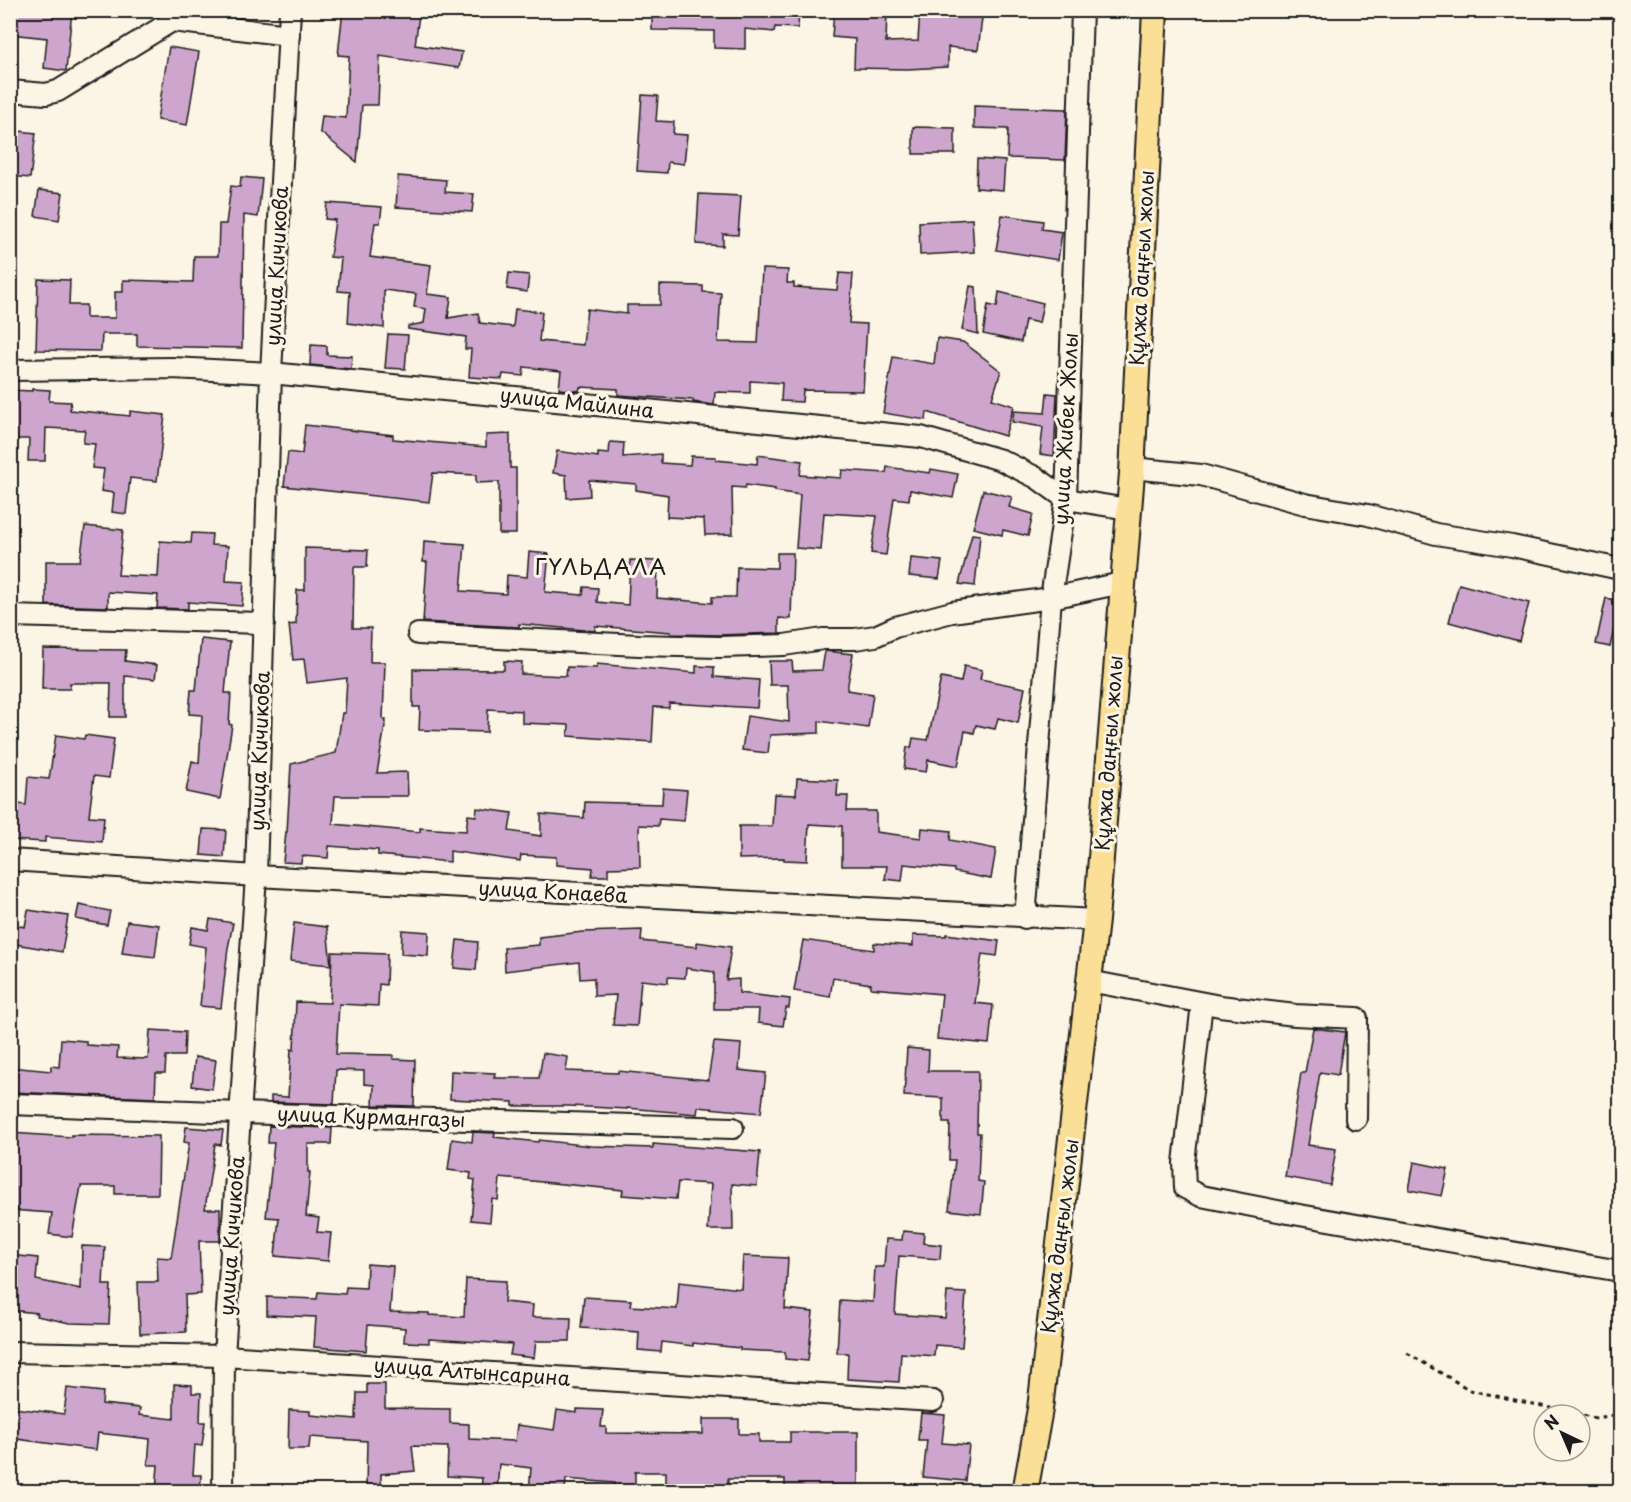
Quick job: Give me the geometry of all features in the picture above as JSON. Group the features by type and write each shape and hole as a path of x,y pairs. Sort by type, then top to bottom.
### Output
{"main road":[{"name":"Құлжа даңғыл жолы","path":"1025,1491 1040,1409 1096,920 1132,468 1155,10"}],"street":[{"name":"улица Кичикова","path":"223,1491 224,1356 256,876 271,373 290,10"},
{"name":"улица Жибек Жолы","path":"1025,918 1051,597 1066,499 1082,10"},
{"path":"10,91 46,94 58,91 172,21 289,35"},
{"name":"улица Майлина","path":"10,370 172,368 271,373 921,436 1001,460 1037,478 1066,499 1128,509"},
{"path":"1132,468 1201,475 1305,504 1368,515 1436,534 1512,546 1620,569"},
{"path":"418,634 639,645 719,647 784,645 813,640 875,636 895,627 952,612 1051,597 1122,583"},
{"path":"10,616 264,623"},
{"name":"улица Конаева","path":"10,860 256,876 1096,920"},
{"path":"1089,981 1202,1002 1294,1015 1357,1018 1356,1119"},
{"path":"1202,1002 1184,1163 1185,1188 1201,1196 1288,1213 1620,1271"},
{"name":"улица Курмангазы","path":"10,1104 733,1128"},
{"name":"улица Алтынсарина","path":"10,1352 224,1356 933,1401"}],"path":[{"path":"1407,1353 1470,1390 1596,1418 1620,1414"}],"building":[{"path":"10,10 72,10 66,71 44,68 47,38 10,34"},
{"path":"343,10 419,15 415,45 462,52 459,68 380,56 378,105 362,105 357,162 320,132 322,116 346,118 349,56 338,55"},
{"path":"652,10 799,10 798,28 775,27 774,32 745,29 745,49 714,48 714,31 652,30"},
{"path":"834,10 887,10 886,42 918,41 920,10 983,10 978,50 948,47 948,67 854,68 855,39 832,37"},
{"path":"169,47 199,52 187,125 157,120"},
{"path":"642,95 658,96 656,121 674,122 673,134 687,135 684,164 668,162 667,173 637,171"},
{"path":"974,106 1067,109 1065,160 1007,158 1008,129 974,128"},
{"path":"913,127 955,128 955,154 913,154"},
{"path":"10,130 36,133 30,178 10,176"},
{"path":"977,159 1005,161 1003,190 976,188"},
{"path":"398,176 446,180 445,192 474,194 472,212 396,207"},
{"path":"241,177 262,179 258,217 244,215 242,348 137,346 137,334 102,334 101,351 36,350 38,279 70,280 69,305 86,305 86,318 115,318 115,292 123,292 123,280 193,282 194,256 218,256 219,224 226,224 231,186 240,187"},
{"path":"39,190 63,193 59,220 35,216"},
{"path":"699,194 741,196 738,235 723,234 723,246 696,244"},
{"path":"327,203 382,207 380,223 375,223 370,257 431,265 427,294 451,297 448,318 478,313 480,323 513,327 515,309 542,312 539,341 583,345 587,309 627,314 627,305 660,305 660,285 703,286 703,292 721,293 718,342 758,343 762,269 788,270 787,283 794,283 794,287 837,290 839,273 853,274 849,323 867,324 863,391 803,390 802,402 781,401 782,383 750,381 750,393 715,392 714,405 693,402 693,400 618,395 618,389 580,387 579,391 559,389 561,371 524,367 523,376 503,374 502,379 469,377 471,349 465,349 466,337 408,329 408,326 424,323 426,309 414,307 416,294 384,290 384,328 348,323 350,292 338,291 341,258 330,257 335,220 325,219"},
{"path":"1002,215 1043,221 1042,229 1062,232 1058,260 996,250"},
{"path":"972,219 974,252 920,255 919,222"},
{"path":"509,273 529,275 527,292 507,289"},
{"path":"970,286 976,287 978,334 962,330"},
{"path":"999,292 1043,303 1039,323 1025,320 1021,342 983,334 988,305 997,307"},
{"path":"388,334 408,335 405,369 385,368"},
{"path":"937,338 963,342 1001,371 992,399 1014,406 1005,436 927,412 926,420 883,413 893,357 934,364"},
{"path":"311,345 327,346 327,355 352,356 351,369 310,365"},
{"path":"32,389 50,390 49,401 71,402 70,410 130,416 130,411 165,415 157,481 130,478 126,514 112,512 114,493 101,491 104,469 92,468 95,444 83,443 85,430 46,428 45,461 28,461 29,439 10,439 10,390 32,391"},
{"path":"1047,393 1057,394 1054,456 1040,454 1043,427 1012,422 1014,411 1045,413"},
{"path":"305,425 393,435 393,439 486,447 486,435 510,434 510,468 516,468 516,534 499,534 499,482 476,483 476,475 433,473 429,502 284,486 288,452 302,454"},
{"path":"610,442 624,443 623,457 661,454 661,463 690,465 691,456 716,457 716,460 757,464 758,455 802,461 800,475 841,478 842,470 886,473 887,467 930,473 931,469 958,474 953,498 910,490 909,500 894,498 886,555 871,553 877,516 824,513 821,550 796,548 800,495 775,491 775,489 746,485 745,488 732,487 733,534 705,535 704,519 667,517 668,495 636,490 636,484 589,480 590,496 567,498 566,475 553,473 557,451 598,457 598,453 609,454"},
{"path":"983,490 1012,497 1009,507 1033,514 1028,536 1003,530 1002,535 973,528"},
{"path":"85,526 123,530 118,575 158,577 160,541 191,543 192,533 212,534 211,545 228,546 226,581 244,582 242,606 188,602 188,609 157,608 158,595 108,592 108,607 46,605 46,561 80,561"},
{"path":"972,534 980,535 975,586 959,584"},
{"path":"424,541 465,544 461,591 506,594 507,575 527,577 529,552 549,554 545,592 583,595 584,587 598,588 597,602 628,605 630,560 658,561 657,598 712,603 712,597 736,597 737,567 777,568 777,553 793,553 791,619 779,618 779,633 719,635 671,634 671,632 595,626 595,631 519,624 519,627 423,622 427,562 423,562"},
{"path":"305,548 368,550 367,567 354,567 353,628 371,628 370,662 385,662 383,719 386,720 377,773 407,772 408,796 335,796 333,824 420,832 420,828 466,831 468,815 476,816 477,808 512,813 509,831 541,836 541,814 584,818 585,802 662,804 663,788 687,790 684,821 659,819 658,826 639,825 640,867 608,868 608,876 592,876 593,868 556,865 556,857 521,855 520,861 450,851 450,862 378,855 378,850 329,846 328,858 302,856 301,863 283,862 291,764 336,753 342,713 345,713 347,678 307,683 304,659 293,660 289,625 296,624 297,590 305,590"},
{"path":"911,558 942,561 939,579 909,576"},
{"path":"1459,584 1529,603 1519,641 1449,622"},
{"path":"1606,598 1620,601 1610,647 1596,644"},
{"path":"201,639 230,642 225,693 231,693 229,724 232,725 220,799 186,792 192,761 199,763 202,715 189,714 191,690 196,690"},
{"path":"43,649 126,650 125,661 157,665 155,679 125,676 125,717 110,717 111,683 70,683 70,689 42,689"},
{"path":"825,651 853,654 847,690 873,694 868,728 819,721 819,733 770,735 768,753 742,750 747,716 789,722 788,685 770,685 769,661 792,661 793,671 822,670"},
{"path":"504,661 522,662 521,674 566,676 567,667 597,668 597,664 696,673 696,666 714,667 714,677 759,680 757,708 669,703 669,708 654,707 652,742 568,736 569,725 522,723 522,711 488,709 487,732 419,730 420,707 413,707 413,669 504,670"},
{"path":"964,666 982,670 980,679 1025,688 1018,723 998,718 995,729 976,725 974,733 965,731 958,766 928,760 926,772 904,769 907,747 911,748 913,738 928,740 941,678 961,682"},
{"path":"56,735 84,739 85,735 114,739 109,778 94,776 89,816 104,817 102,842 45,837 45,842 10,840 10,803 26,805 28,777 49,779"},
{"path":"797,778 838,780 837,796 848,796 847,811 876,811 876,832 921,838 922,828 951,831 950,840 996,849 991,879 954,872 954,869 904,864 902,881 885,879 887,866 842,866 842,826 809,824 807,861 784,860 784,858 739,859 739,826 772,826 774,794 796,795"},
{"path":"203,829 226,830 224,857 201,855"},
{"path":"79,905 110,911 107,925 76,919"},
{"path":"28,910 68,916 62,952 10,943 10,924 25,927"},
{"path":"210,919 233,923 221,1008 200,1006 206,947 189,944 192,927 208,930"},
{"path":"127,921 159,925 155,957 122,953"},
{"path":"294,923 327,927 331,965 290,961"},
{"path":"402,930 429,932 428,956 401,954"},
{"path":"642,930 641,941 697,947 697,942 731,947 726,980 739,979 739,993 790,999 783,1026 758,1023 759,1009 714,1009 714,972 686,968 685,978 668,977 668,983 641,980 637,1026 613,1025 616,995 594,996 594,978 580,979 579,962 505,971 504,948 539,945 539,937 583,932"},
{"path":"946,934 999,941 997,956 982,954 975,1003 993,1005 989,1044 937,1039 942,994 871,988 871,984 833,978 830,997 794,991 803,940 874,950 874,943 913,946 913,935 946,936"},
{"path":"457,940 478,942 476,970 454,968"},
{"path":"332,952 387,954 386,985 379,984 378,1006 339,1004 336,1054 393,1055 393,1059 415,1060 414,1106 373,1105 374,1085 364,1084 364,1071 336,1070 334,1104 271,1102 271,1096 288,1097 291,1049 294,1050 296,1002 330,1003"},
{"path":"1313,1028 1345,1032 1338,1075 1320,1072 1308,1145 1336,1149 1330,1185 1285,1177 1301,1073 1305,1073"},
{"path":"150,1030 185,1032 184,1056 166,1056 165,1073 156,1073 155,1098 10,1092 10,1067 51,1071 51,1066 59,1067 61,1039 86,1041 86,1045 118,1047 117,1058 148,1059"},
{"path":"714,1042 741,1044 739,1070 766,1073 761,1113 698,1107 697,1114 627,1108 513,1106 513,1102 450,1099 451,1071 495,1073 494,1078 539,1078 543,1053 568,1057 566,1071 618,1073 618,1071 708,1080"},
{"path":"907,1048 929,1050 928,1071 978,1071 977,1133 980,1133 978,1181 984,1182 981,1214 949,1210 955,1160 949,1160 950,1123 943,1123 943,1098 904,1096"},
{"path":"195,1057 216,1060 212,1089 192,1086"},
{"path":"269,1126 332,1128 331,1144 308,1144 308,1172 310,1172 306,1216 319,1218 317,1232 331,1233 328,1261 275,1256 279,1218 266,1217 274,1143 268,1143"},
{"path":"186,1127 223,1130 221,1145 215,1144 205,1209 220,1209 220,1241 199,1241 201,1294 185,1295 186,1332 140,1334 138,1282 158,1282 157,1257 171,1258 189,1143 184,1142"},
{"path":"473,1132 495,1133 494,1137 591,1146 653,1148 653,1144 760,1152 757,1186 732,1184 733,1230 708,1230 711,1184 678,1182 676,1199 622,1195 623,1190 500,1178 498,1200 492,1199 490,1222 471,1220 475,1180 470,1179 471,1173 448,1170 452,1139 472,1142"},
{"path":"10,1133 71,1137 71,1135 159,1136 158,1194 115,1194 115,1186 81,1186 72,1237 49,1234 52,1213 10,1210"},
{"path":"1414,1162 1448,1169 1442,1196 1409,1190"},
{"path":"903,1231 924,1233 923,1243 941,1245 940,1259 899,1256 895,1314 945,1318 947,1292 966,1293 962,1347 935,1345 934,1356 901,1353 899,1382 847,1379 848,1353 837,1353 840,1300 873,1302 875,1267 884,1267 886,1239 902,1240"},
{"path":"82,1246 105,1247 103,1285 111,1285 109,1324 70,1323 36,1316 37,1313 10,1310 10,1255 38,1258 36,1280 81,1289"},
{"path":"743,1256 788,1258 785,1309 813,1312 808,1361 785,1359 785,1352 740,1350 740,1348 693,1343 693,1346 662,1342 661,1352 638,1350 639,1332 581,1328 584,1297 631,1300 630,1306 677,1309 679,1282 741,1289"},
{"path":"367,1264 393,1266 390,1312 464,1317 466,1279 506,1281 504,1302 533,1305 532,1317 571,1318 570,1341 536,1341 534,1358 510,1355 512,1344 429,1339 429,1343 404,1342 405,1328 368,1325 366,1351 314,1347 316,1317 267,1315 267,1297 317,1299 318,1292 345,1294 346,1287 366,1288"},
{"path":"174,1384 192,1385 192,1393 201,1393 200,1422 205,1422 202,1446 195,1445 193,1475 201,1475 200,1491 156,1491 158,1465 148,1465 150,1439 98,1433 96,1450 10,1438 14,1408 64,1414 67,1388 103,1392 102,1404 140,1408 139,1415 174,1419"},
{"path":"367,1384 385,1384 385,1408 450,1409 450,1423 469,1424 469,1439 515,1441 517,1425 554,1430 557,1410 577,1413 577,1409 603,1410 601,1427 606,1427 606,1433 703,1434 703,1419 739,1419 739,1434 759,1434 759,1442 790,1442 790,1432 858,1432 858,1491 785,1491 785,1479 728,1479 728,1491 713,1491 713,1485 666,1485 666,1472 635,1472 635,1491 614,1491 614,1483 566,1479 565,1490 529,1491 531,1468 499,1464 497,1491 481,1491 482,1478 447,1476 448,1447 412,1446 415,1471 381,1474 381,1490 366,1489 367,1441 310,1437 309,1449 288,1449 289,1410 310,1411 310,1415 356,1419 357,1393 367,1393"},
{"path":"921,1413 945,1415 942,1443 969,1445 965,1481 923,1477 927,1440 918,1440"}],"district":[{"name":"ГҮЛЬДАЛА","path":"601,567"}]}
